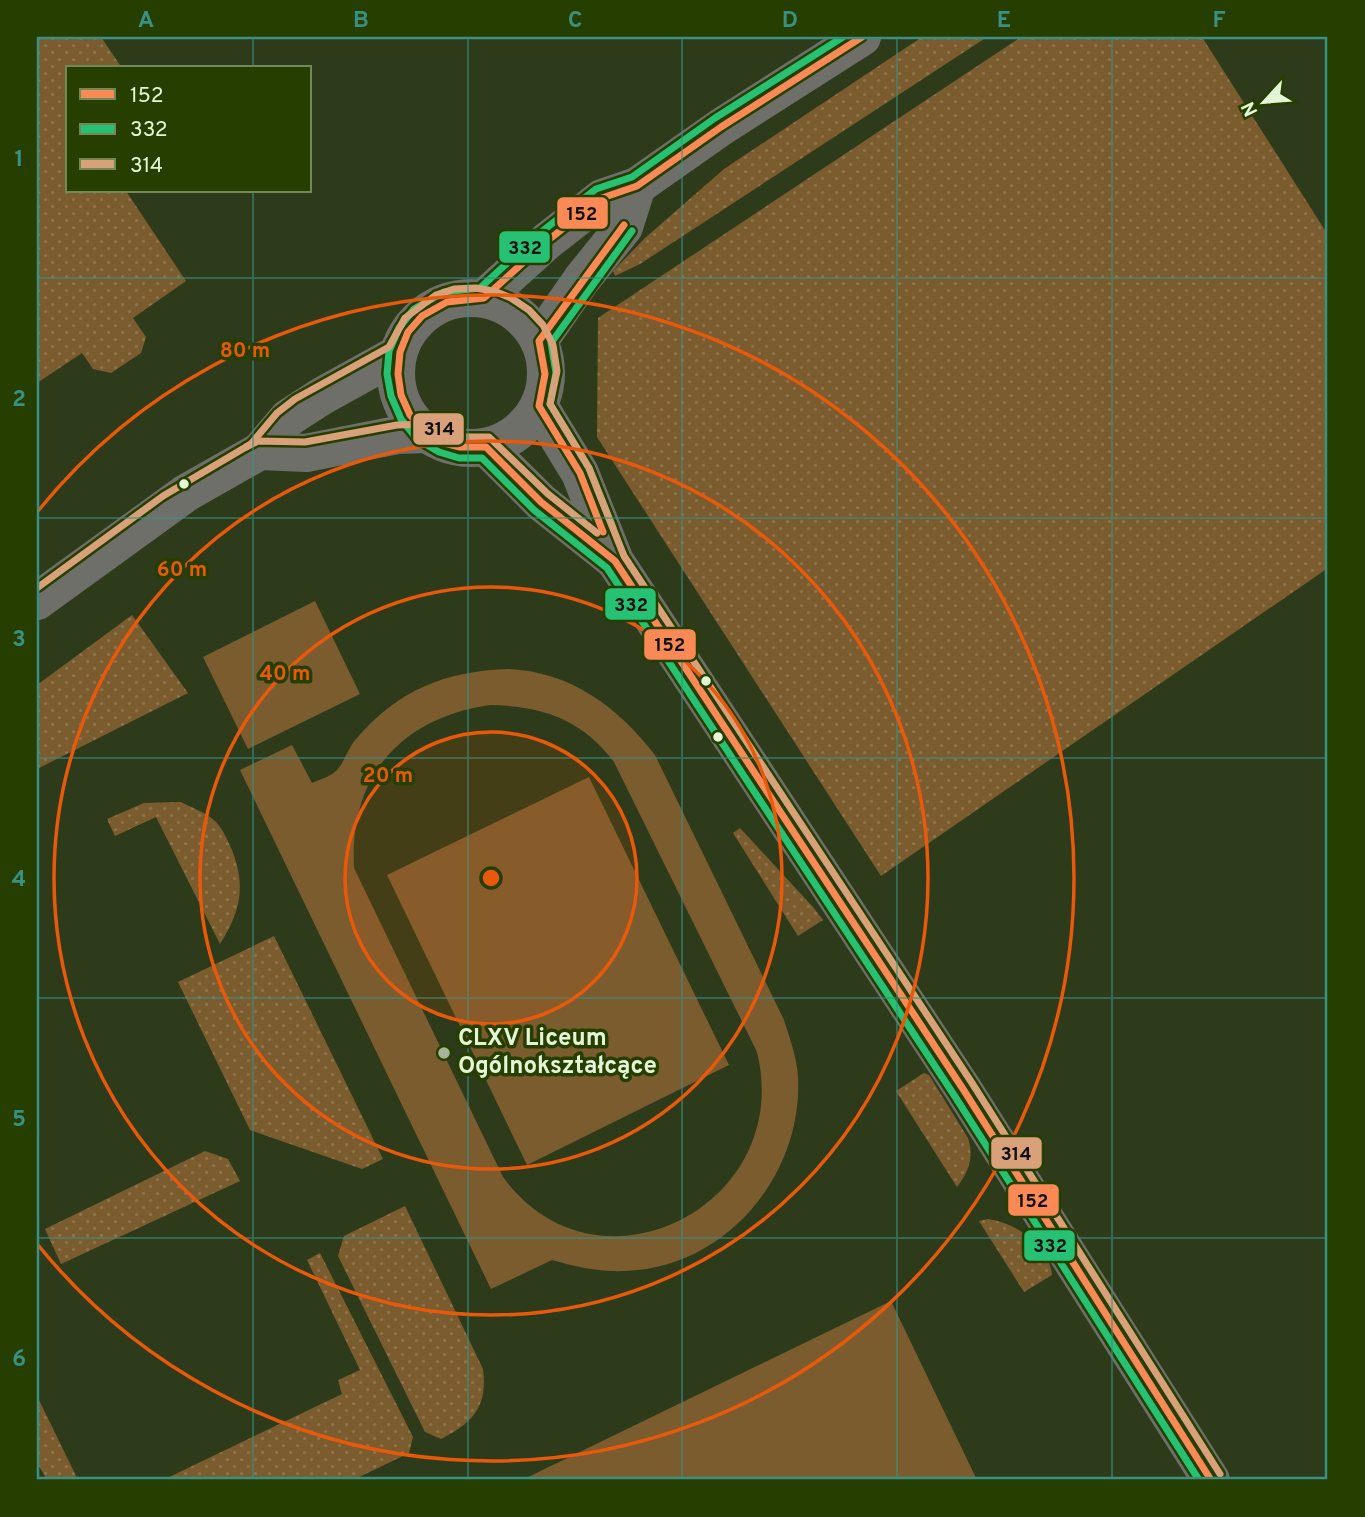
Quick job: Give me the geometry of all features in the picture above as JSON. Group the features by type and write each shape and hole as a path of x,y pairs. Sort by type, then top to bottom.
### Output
{"street":[{"path":"484,298 547,241 602,198 637,186 721,127 862,37"},
{"path":"539,341 582,279 624,227 637,186"},
{"path":"462,298 484,298 502,304 530,325 539,341 546,362 545,385 539,406 526,425 508,439 486,447 465,448 445,444 427,434 411,418 400,398 396,376 398,354 407,334 422,316 440,304 462,298"},
{"path":"37,601 186,493 260,451 288,418 321,396 398,354"},
{"path":"539,406 579,473 615,561 963,1089 1211,1480"},
{"path":"260,451 306,453 397,435 427,434"},
{"path":"486,447 541,502 615,561"}],"shaded area":[{"path":"37,37 101,37 121,66 66,66 66,192 127,192 186,281 133,318 146,337 141,353 111,373 93,369 82,353 37,383"},
{"path":"922,37 987,37 640,264 615,276 613,271 645,238 724,169"},
{"path":"1021,37 1202,37 1328,235 1328,568 881,876 597,437 598,318"},
{"path":"315,601 360,694 248,749 203,657"},
{"path":"132,615 188,693 37,769 37,685"},
{"path":"509,669 532,672 573,685 609,707 641,738 655,755 784,1020 791,1041 798,1077 796,1114 787,1149 772,1181 751,1210 725,1234 695,1253 661,1266 606,1271 552,1260 491,1289 240,770 292,745 312,783 327,777 336,771 356,739 372,722 406,696 444,679","holes":["490,705 544,712 574,725 602,747 614,762 757,1052 761,1107 747,1155 718,1193 680,1221 635,1235 588,1234 542,1215 503,1177 354,868 355,835 360,806 371,780 386,757 406,738 430,723 458,712"]},
{"path":"589,777 729,1065 527,1165 387,875"},
{"path":"181,802 207,815 218,824 227,838 236,863 240,887 237,909 220,944 156,817 115,836 107,819 144,803"},
{"path":"740,828 823,920 798,936 733,833"},
{"path":"274,936 383,1159 362,1169 250,1130 178,982"},
{"path":"924,1073 929,1075 968,1138 969,1164 957,1187 896,1091"},
{"path":"205,1151 228,1159 240,1181 61,1264 45,1229"},
{"path":"405,1206 483,1369 483,1393 476,1412 462,1427 441,1439 425,1432 338,1256 344,1236"},
{"path":"988,1219 1009,1225 1029,1237 1045,1254 1052,1275 1024,1292 979,1221"},
{"path":"320,1253 413,1437 409,1453 353,1480 163,1480 342,1394 338,1380 360,1370 307,1260"},
{"path":"891,1301 977,1480 522,1480"},
{"path":"37,1396 78,1480 42,1480 45,1476 37,1463"}],"transit line":[{"name":"332","path":"843,37 715,118 632,177 596,189 540,233 480,288 444,292 414,309 399,328 389,351 387,374 391,396 401,419 417,439 439,452 459,458 482,458 534,510 607,568 954,1095 1199,1480"},
{"name":"152","path":"862,37 721,127 637,186 602,198 547,241 484,298 447,302 422,316 408,332 400,352 398,374 401,395 410,415 424,431 444,443 460,447 486,447 541,502 615,561 963,1089 1211,1480"},
{"name":"152","path":"603,532 580,473 539,406 545,374 539,341 624,225"},
{"name":"332","path":"613,528 589,468 550,404 556,373 551,343 632,231"},
{"name":"314","path":"37,588 163,496 251,444 277,413 295,399 389,347 405,318 436,295 454,289 494,291 529,310 543,325 553,345 557,371 550,404 589,468 624,556 972,1083 1220,1474"},
{"name":"314","path":"246,447 258,441 305,442 397,425 429,424 449,434 489,437 548,494 597,533"}],"place":[{"name":"CLXV Liceum Ogólnokształcące","path":"444,1053"}]}
